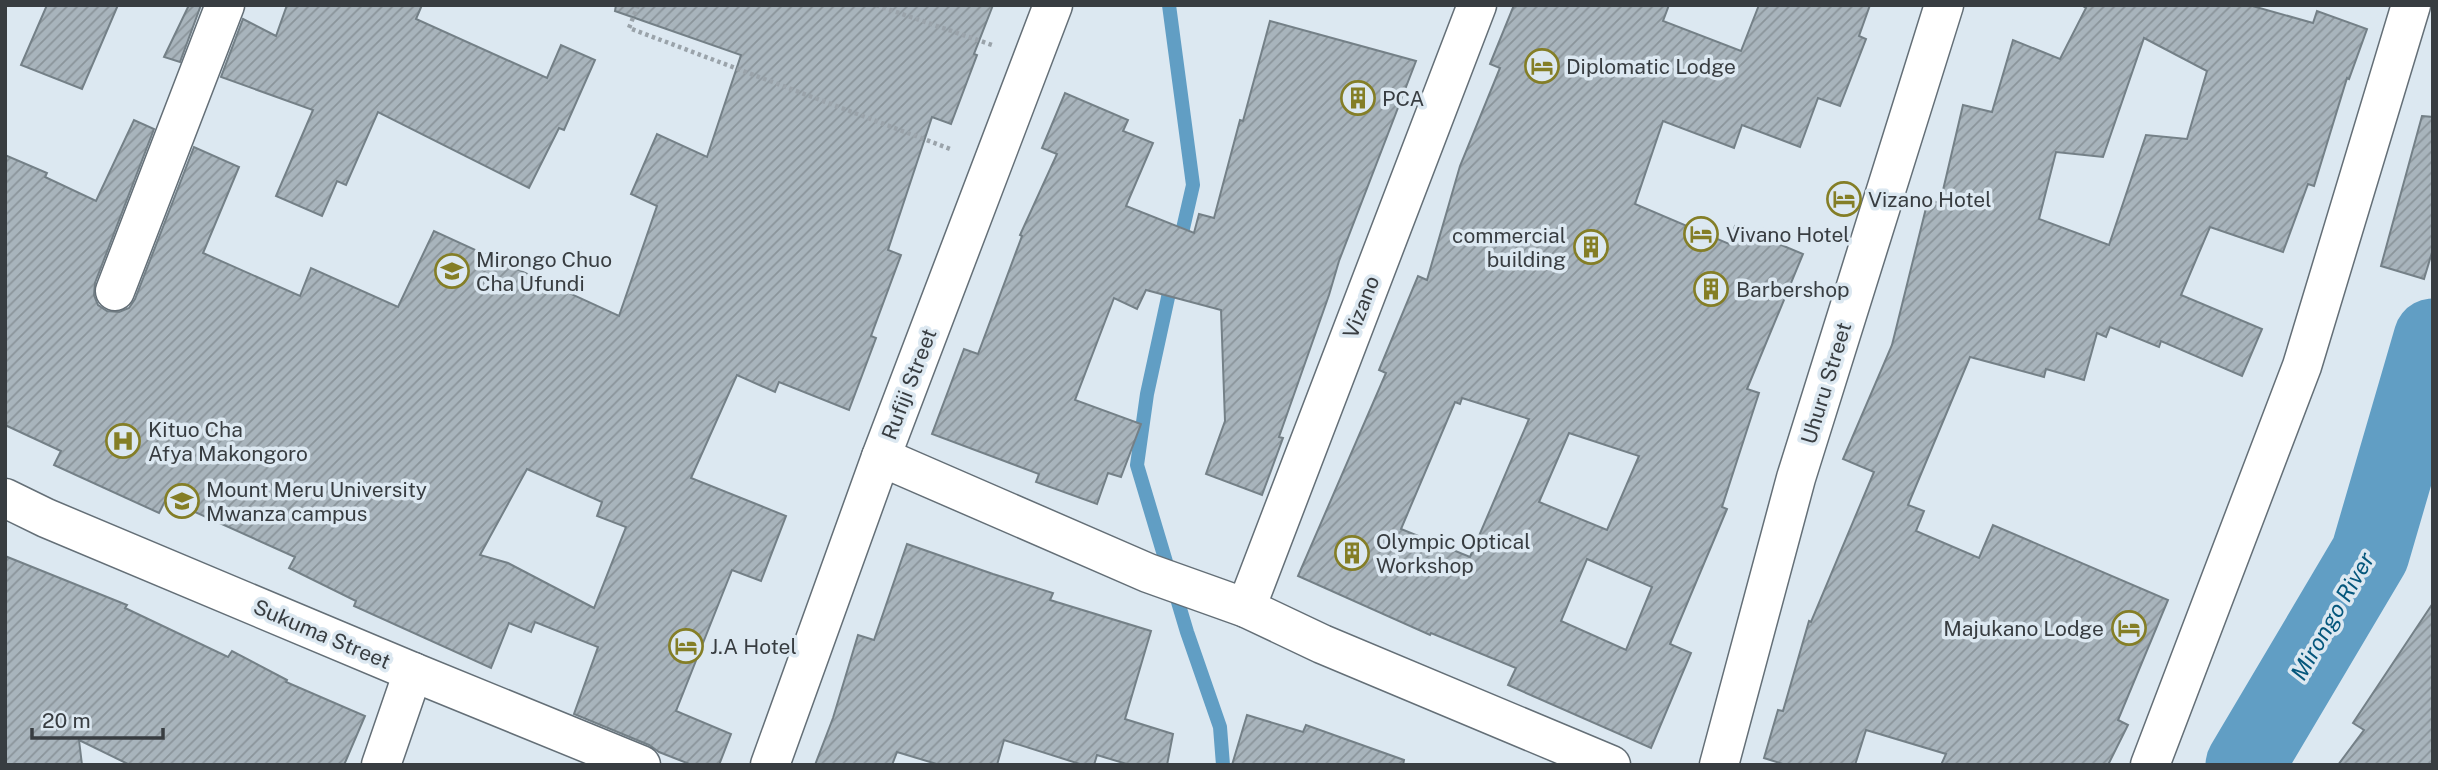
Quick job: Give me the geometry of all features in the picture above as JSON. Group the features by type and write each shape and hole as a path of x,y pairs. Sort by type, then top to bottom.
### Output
{"street":[{"path":"115,291 225,5"},
{"name":"Rufiji Street","path":"770,765 881,457 1053,5"},
{"name":"Vizano","path":"1233,604 1477,5"},
{"name":"Uhuru Street","path":"1719,765 1796,478 1944,5"},
{"path":"2150,765 2302,366 2411,5"},
{"path":"881,457 1148,573 1233,604 1611,765"},
{"name":"Sukuma Street","path":"5,498 46,518 641,765"},
{"path":"381,765 413,672"}],"path":[{"path":"638,5 629,28 992,164"},
{"path":"877,5 1032,60"}],"building":[{"path":"47,5 118,5 82,89 21,65"},
{"path":"189,5 201,5 180,62 164,57"},
{"path":"287,5 422,5 416,19 547,78 561,45 595,60 564,130 559,128 529,188 378,112 346,185 337,181 322,216 276,196 313,110 221,77 243,19 276,36"},
{"path":"616,5 993,5 951,124 932,117 888,250 901,255 871,336 876,338 849,410 779,382 775,392 737,375 691,478 786,516 761,581 732,570 676,711 731,734 719,765 692,765 574,714 598,647 535,622 531,632 509,623 491,668 354,606 356,601 289,568 295,557 166,499 159,513 54,465 61,451 5,425 5,155 47,173 45,177 96,201 134,120 154,129 95,283 94,295 98,305 107,311 119,312 129,308 135,299 194,147 239,167 203,253 300,296 311,268 398,307 434,231 619,316 657,206 631,194 657,134 707,157 741,55 615,11","holes":["527,469 602,502 597,516 626,527 594,608 508,563 480,555"]},
{"path":"1514,5 1669,5 1663,21 1741,51 1759,5 1870,5 1859,36 1866,39 1840,106 1818,98 1800,147 1742,125 1734,148 1663,121 1635,204 1729,244 1735,226 1803,254 1747,389 1759,393 1722,507 1727,509 1670,644 1691,653 1651,748 1508,685 1516,668 1431,633 1430,635 1298,576 1386,373 1379,370 1418,276 1427,280 1460,166 1500,68 1490,64","holes":["1462,398 1529,419 1470,557 1401,529 1455,402 1460,404","1569,433 1639,456 1607,530 1539,502","1587,559 1652,587 1626,650 1561,621"]},
{"path":"2081,5 2249,5 2313,23 2317,11 2367,29 2349,79 2347,78 2314,186 2308,184 2283,252 2210,227 2181,295 2262,329 2242,376 2161,341 2159,347 2110,327 2106,337 2097,333 2084,380 2046,369 2044,377 1970,357 1908,505 1924,511 1916,531 1979,558 1993,525 2168,600 2118,720 2128,725 2108,765 1941,765 1946,754 1866,730 1855,765 1786,765 1764,758 1778,710 1783,711 1809,621 1811,622 1874,472 1843,459 1892,345 1928,200 1940,203 1963,105 1992,112 2013,40 2060,59 2086,8","holes":["2144,38 2207,71 2187,139 2146,135 2109,245 2039,219 2056,152 2103,157"]},
{"path":"1270,21 1416,61 1339,261 1279,437 1283,438 1262,495 1206,474 1225,421 1221,310 1146,290 1137,309 1114,298 1075,400 1141,424 1121,477 1108,473 1097,504 1036,482 1039,474 932,434 964,349 978,354 1022,236 1020,235 1057,154 1042,148 1065,93 1128,120 1123,131 1153,143 1126,206 1194,233 1199,214 1214,218"},
{"path":"2422,116 2433,117 2433,249 2424,279 2381,266"},
{"path":"907,544 1053,593 1050,600 1151,631 1125,719 1173,734 1167,765 1130,765 1097,755 1094,765 1083,765 1004,740 997,765 940,765 897,752 892,765 815,765 833,718 858,635 874,640"},
{"path":"5,556 127,605 125,608 228,657 232,651 287,680 286,682 365,716 344,765 130,765 79,740 82,765 5,765"},
{"path":"2433,603 2433,765 2338,765 2364,730 2353,723"},
{"path":"1247,715 1303,732 1306,725 1404,760 1403,765 1232,765"}],"waterway":[{"path":"1169,5 1193,185 1179,246"},
{"path":"1172,279 1147,394 1137,465 1187,632 1220,727 1223,765"},
{"name":"Mirongo River","path":"2245,765 2370,554 2433,338"}],"place":[{"name":"Diplomatic Lodge","path":"1542,66"},
{"name":"PCA","path":"1358,98"},
{"name":"Vizano Hotel","path":"1844,199"},
{"name":"Vivano Hotel","path":"1701,234"},
{"name":"commercial building","path":"1591,247"},
{"name":"Mirongo Chuo Cha Ufundi","path":"452,271"},
{"name":"Barbershop","path":"1711,289"},
{"name":"Kituo Cha Afya Makongoro","path":"123,441"},
{"name":"Mount Meru University Mwanza campus","path":"182,501"},
{"name":"Olympic Optical Workshop","path":"1352,553"},
{"name":"Majukano Lodge","path":"2129,628"},
{"name":"J.A Hotel","path":"686,646"}]}
